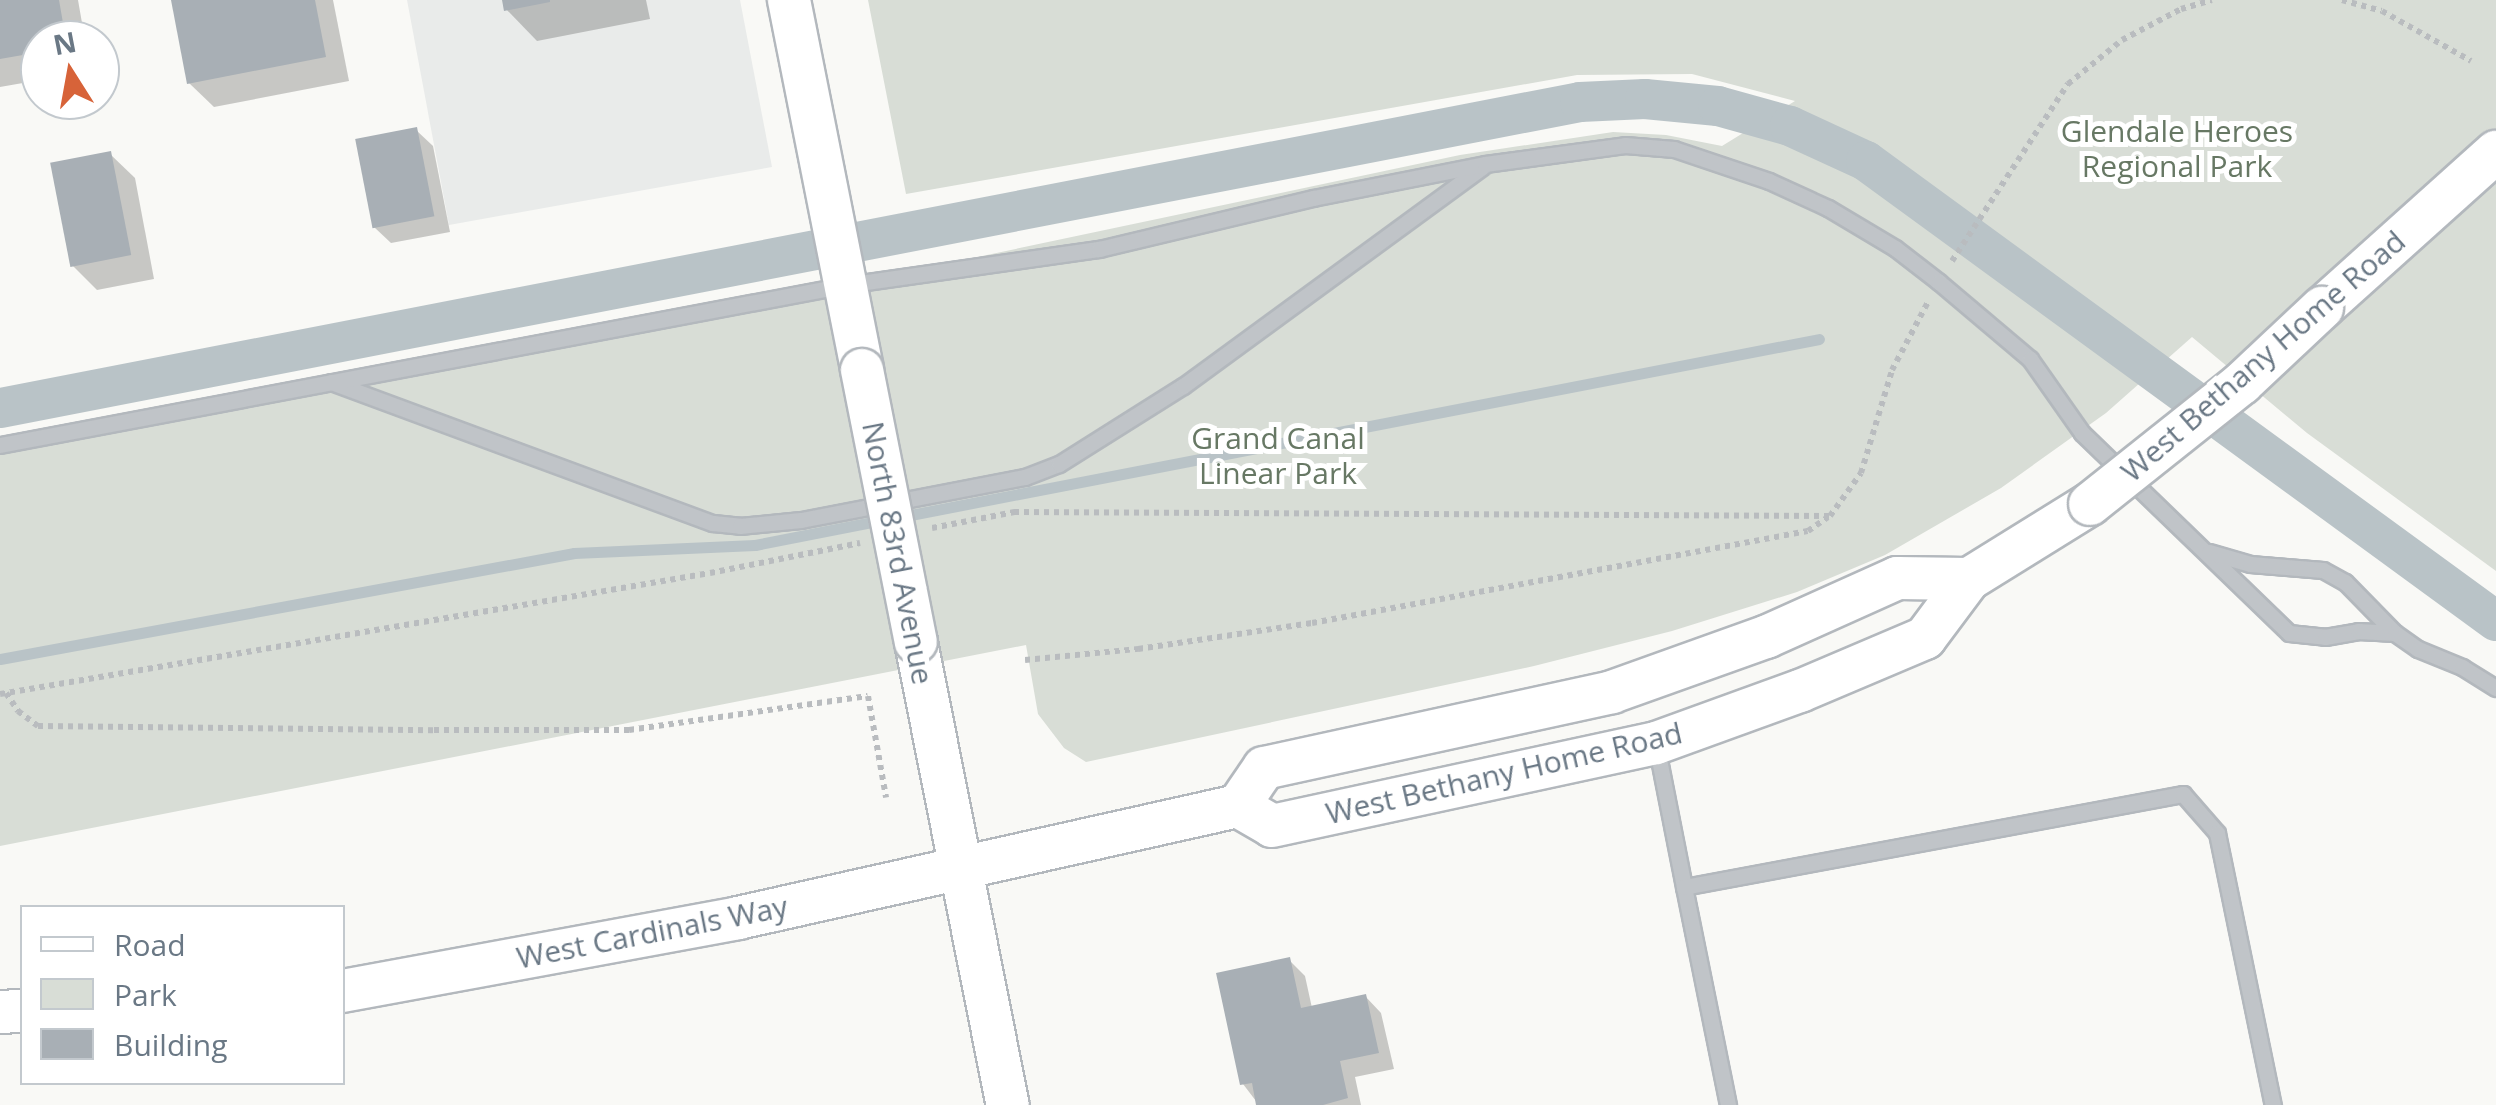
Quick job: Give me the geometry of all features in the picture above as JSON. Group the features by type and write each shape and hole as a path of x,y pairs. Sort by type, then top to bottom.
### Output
{"main road":[{"name":"North 83rd Avenue","path":"788,0 1008,1105"},
{"name":"West Bethany Home Road","path":"1969,579 1897,578 1766,637 1612,692 1264,768 1238,806 1272,826 1656,743 1800,691 1925,638 1969,579 2090,504 2242,383 2496,152"},
{"path":"960,866 1238,806"},
{"name":"West Cardinals Way","path":"345,990 738,918 960,866"}],"lane":[{"path":"0,445 845,286 1100,248 1312,198 1485,164 1625,145 1674,149 1769,181 1828,208 1942,277 2030,359 2082,433 2289,633 2325,637 2358,631 2394,632"},
{"path":"328,381 713,523 740,526 838,513 1025,477 1058,464 1182,386 1485,164"},
{"path":"2209,552 2250,564 2324,570 2345,582 2394,632 2496,688"},
{"path":"1656,743 1728,1105"},
{"path":"1684,887 2184,794 2217,833 2273,1105"}],"path":[{"path":"1025,660 1138,649 1312,623 1808,531 1830,516 1860,473 1892,370 1942,277 2068,84 2122,40 2191,3 2212,0"},
{"path":"2342,0 2382,11 2471,61"},
{"path":"918,531 1014,512 1830,516"},
{"path":"3,694 710,573 862,542"},
{"path":"3,694 38,726 434,730 630,730 868,696 886,797"}],"shaded area":[{"path":"407,0 740,0 772,167 449,225"}],"green space":[{"name":"Grand Canal Linear Park","path":"868,0 2496,0 2496,571 2307,433 2192,337 2106,413 2001,488 1885,555 1797,592 1672,631 1534,666 1086,762 1064,748 1038,714 1026,645 0,846 0,445 845,285 1460,155 1613,132 1666,135 1722,146 1795,101 1692,74 1577,75 906,194"}],"building":[{"path":"0,0 59,0 62,20 20,20 20,56 0,59"},
{"path":"171,0 315,0 326,57 187,84"},
{"path":"502,0 550,0 550,2 504,11"},
{"path":"417,127 434,216 373,228 355,139"},
{"path":"111,151 131,255 70,267 50,163"},
{"path":"1290,957 1301,1008 1366,994 1379,1053 1340,1061 1348,1098 1323,1105 1256,1105 1252,1083 1240,1085 1216,973"}],"waterway":[{"path":"0,408 1580,102 1645,99 1718,106 1790,126 1866,161 2496,621"},
{"path":"900,517 1819,339"},
{"path":"0,659 574,553 755,545 882,520"}],"park label":[{"name":"Glendale Heroes Regional Park","path":"2177,148"}]}
